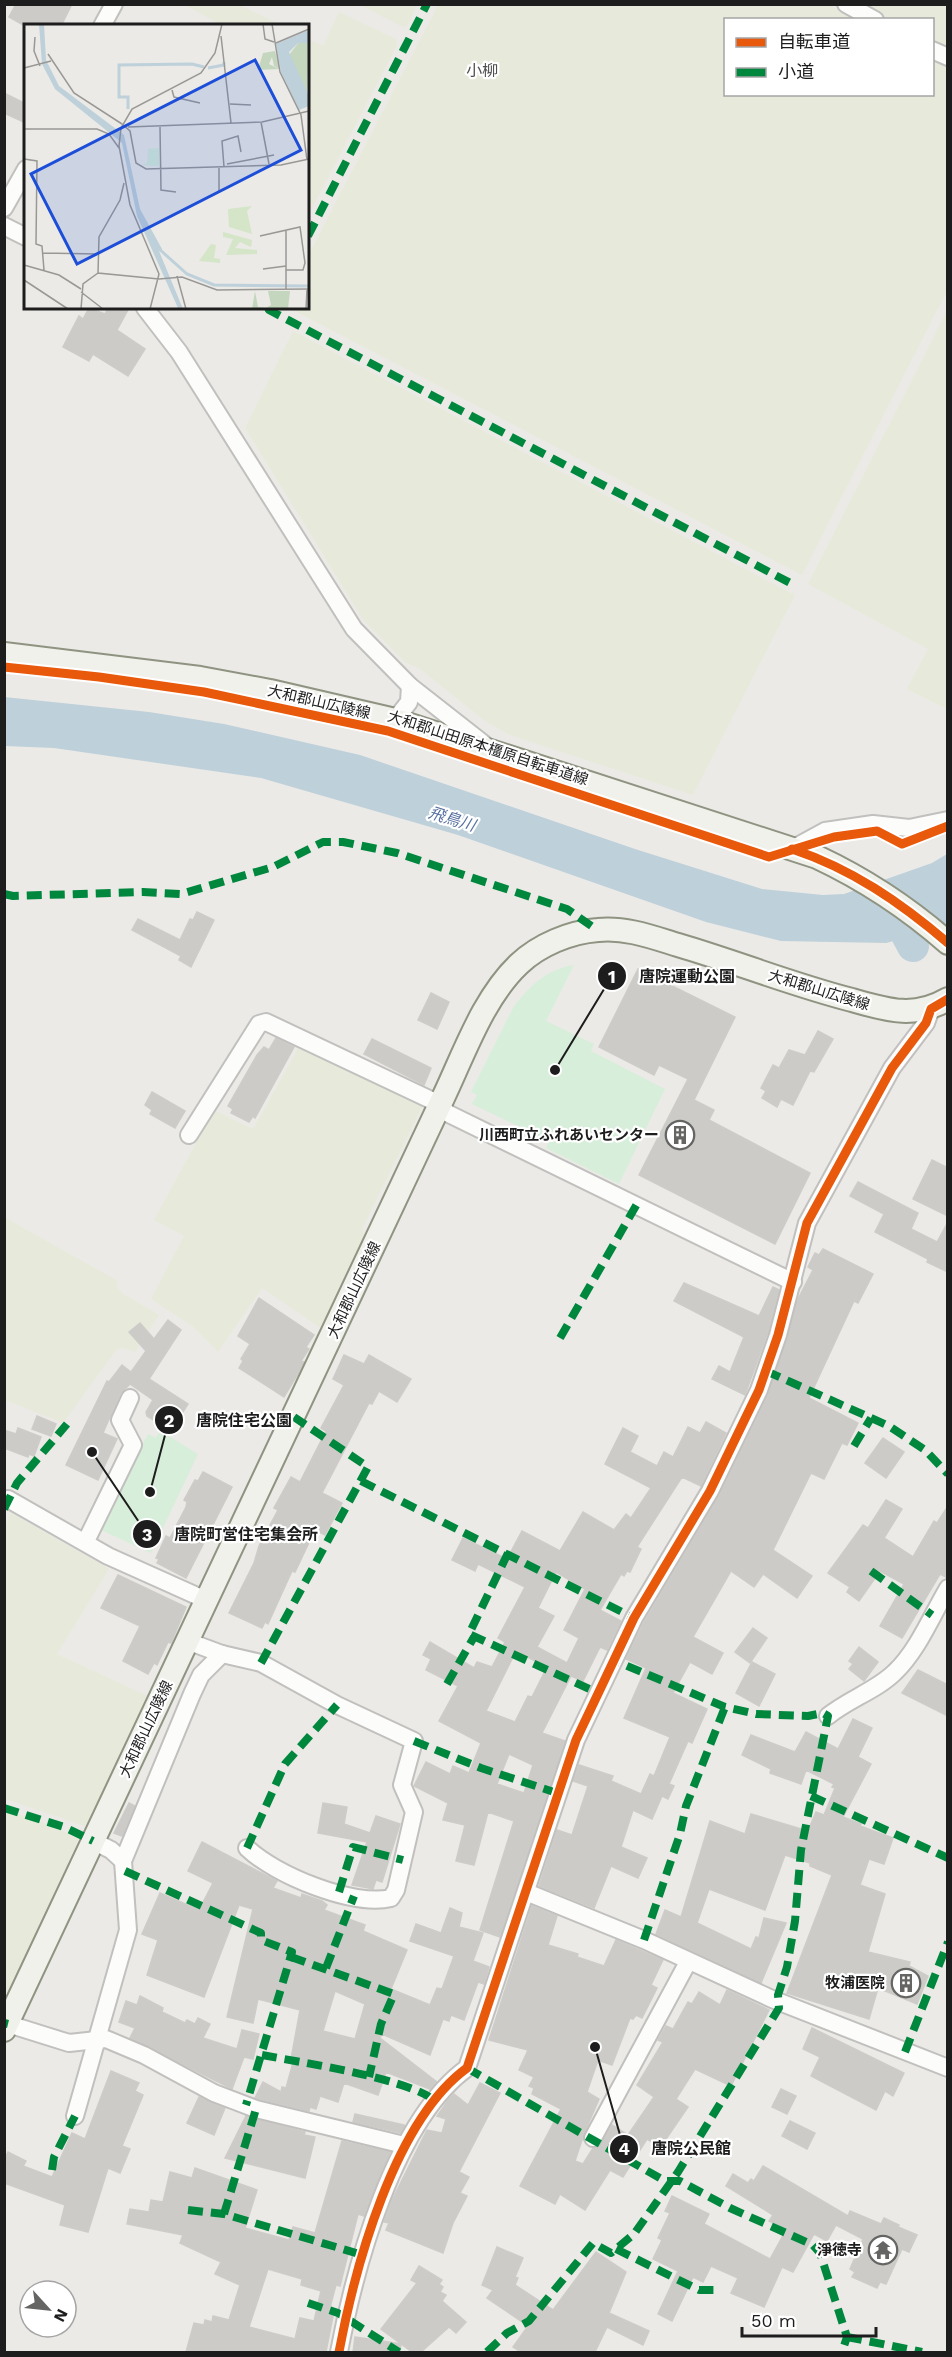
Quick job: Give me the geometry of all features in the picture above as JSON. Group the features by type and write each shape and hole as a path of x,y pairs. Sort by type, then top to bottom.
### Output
{"main road":[{"name":"大和郡山広陵線","path":"4,654 200,678 270,691 395,720 817,857 861,878 894,899 948,943"},
{"name":"大和郡山広陵線","path":"6,2027 439,1108 502,983 520,963 542,947 572,935 597,930 640,934 820,992 894,1012 939,1004"}],"street":[{"path":"103,24 114,4"},
{"path":"846,4 871,18"},
{"path":"934,50 948,57"},
{"path":"4,208 24,173"},
{"path":"4,226 24,236"},
{"path":"146,309 179,352 354,629 410,686 495,751"},
{"path":"395,720 409,702 410,686"},
{"path":"792,849 825,831 873,824 909,828 948,820"},
{"path":"339,2352 363,2255 404,2145 447,2082 467,2068 576,1740 634,1618 710,1491 759,1390 793,1282 807,1223 892,1068 939,1004"},
{"path":"189,1136 259,1024 266,1022 431,1100 439,1108 793,1282"},
{"path":"86,1541 133,1445 120,1420 130,1398"},
{"path":"8,1499 86,1541 108,1556 206,1600"},
{"path":"828,1716 844,1702 894,1673 904,1661 948,1588"},
{"path":"187,1641 222,1654 261,1663 337,1705 414,1741 402,1785 414,1812 396,1890 391,1898 377,1901 317,1887 260,1860 247,1848"},
{"path":"75,2116 128,1930 123,1861 201,1675 222,1654"},
{"path":"93,1841 111,1850 123,1861"},
{"path":"526,1892 644,1941 772,1999 948,2068"},
{"path":"593,2138 688,1962"},
{"path":"6,2027 69,2043 106,2039 144,2055 214,2093 256,2109 404,2145"}],"shaded area":[{"path":"827,4 854,18 724,18 724,96 934,96 934,60 947,67 947,291 802,575 291,309 309,309 309,254 438,5"},
{"path":"184,5 240,5 279,24 220,24"},
{"path":"360,5 417,5 407,26 403,27"},
{"path":"861,5 947,5 947,49 934,42 934,18 888,18"},
{"path":"339,12 396,39 397,45 309,214 309,39 323,46"},
{"path":"947,311 947,709 907,689 928,649 808,584"},
{"path":"293,331 795,595 693,795 510,735 485,721 420,669 405,662 364,621 245,428"},
{"path":"301,1043 424,1103 362,1229 365,1238 322,1329 262,1288 218,1352 192,1326 151,1299 184,1236 154,1220 214,1110 253,1129"},
{"path":"4,1217 118,1281 117,1287 122,1293 159,1315 135,1352 123,1348 117,1349 63,1423 5,1400"},
{"path":"11,1513 109,1569 57,1654 148,1696 87,1827 5,1799 4,1528"},
{"path":"5,1811 32,1818 79,1838 5,2001"}],"green space":[{"path":"574,965 546,1021 594,1044 591,1051 665,1089 619,1184 546,1148 549,1141 472,1104 477,1095 471,1092 514,1006 547,974"},
{"path":"160,1431 198,1454 151,1553 101,1530 148,1434 156,1438"}],"water":[{"path":"4,697 149,712 224,724 360,755 635,849 762,889 823,895 844,894 932,863 947,854 947,927 886,943 781,941 706,922 458,835 261,778 54,748 5,746"}],"building":[{"path":"16,4 72,4 62,24 24,25 9,17"},
{"path":"4,93 24,103 24,122 4,113"},
{"path":"88,309 105,314 108,309 128,309 117,330 145,349 128,376 93,354 89,361 63,347 79,316 83,319"},
{"path":"197,912 214,920 191,967 179,960 181,956 132,930 138,919 180,940 190,919 193,920"},
{"path":"638,969 735,1017 694,1100 714,1110 709,1120 810,1173 775,1244 639,1175 688,1079 659,1065 654,1075 599,1047"},
{"path":"431,993 449,1002 437,1029 418,1020"},
{"path":"818,1031 833,1039 814,1072 810,1071 793,1105 781,1099 777,1107 762,1098 766,1091 761,1088 773,1065 779,1068 789,1050 805,1055"},
{"path":"276,1038 294,1047 255,1118 253,1116 249,1122 231,1113 233,1109 228,1106 257,1055 264,1047 269,1050"},
{"path":"372,1039 431,1068 424,1085 364,1054"},
{"path":"152,1092 185,1111 175,1128 150,1114 152,1110 145,1105"},
{"path":"932,1160 948,1168 948,1216 913,1199"},
{"path":"858,1182 918,1213 911,1229 937,1242 948,1222 948,1272 875,1232 884,1214 850,1196"},
{"path":"823,1249 873,1274 858,1303 854,1301 809,1398 858,1423 847,1445 842,1443 824,1479 811,1473 773,1550 812,1576 797,1598 763,1574 754,1587 731,1571 693,1637 723,1653 712,1674 690,1662 673,1693 707,1709 692,1743 688,1741 669,1784 674,1786 668,1799 662,1796 652,1819 633,1810 621,1847 647,1858 638,1878 611,1866 594,1908 539,1886 557,1830 572,1835 588,1786 573,1781 579,1765 613,1776 611,1781 641,1794 650,1774 654,1776 670,1737 624,1718 646,1668 626,1659 643,1624 719,1496 768,1395 798,1299 813,1270 808,1267 815,1253 819,1255"},
{"path":"684,1283 759,1316 773,1287 779,1290 768,1332 745,1395 712,1379 719,1366 730,1372 744,1337 674,1301"},
{"path":"259,1298 314,1335 306,1347 309,1349 301,1361 304,1362 284,1397 239,1368 243,1361 241,1359 250,1344 238,1336"},
{"path":"168,1320 181,1330 149,1379 188,1404 181,1415 178,1414 168,1429 147,1416 146,1412 153,1400 130,1384 120,1394 103,1433 117,1439 98,1480 66,1465 107,1381 109,1382 122,1365 131,1372 146,1351 129,1332 140,1323 154,1339"},
{"path":"344,1355 364,1364 369,1355 411,1379 397,1402 379,1391 372,1404 369,1403 322,1493 342,1503 325,1535 315,1530 295,1572 292,1571 268,1624 265,1622 262,1628 229,1613 278,1510 274,1508 291,1477 300,1482 326,1431 321,1428 344,1385 333,1379"},
{"path":"37,1416 56,1424 51,1436 32,1429"},
{"path":"706,1422 726,1433 701,1486 682,1477 637,1547 641,1549 630,1572 627,1571 624,1576 621,1574 600,1610 621,1621 607,1650 600,1647 583,1681 571,1676 542,1733 565,1741 500,1937 480,1930 514,1821 488,1812 474,1865 456,1861 465,1825 443,1820 448,1803 414,1786 426,1762 450,1774 453,1766 469,1773 481,1743 439,1721 458,1686 426,1670 431,1659 423,1655 430,1642 474,1668 477,1662 492,1667 505,1642 498,1638 525,1587 478,1564 475,1571 452,1560 463,1538 507,1559 522,1531 560,1551 583,1512 614,1530 626,1514 631,1518 651,1488 605,1464 623,1428 638,1436 630,1452 657,1466 664,1452 673,1457 688,1427 700,1433","holes":["556,1572 585,1589 564,1630 579,1638 567,1663 537,1647 554,1616 538,1608","516,1651 547,1667 532,1697 528,1696 515,1722 486,1711","509,1754 533,1765 524,1793 497,1784"]},
{"path":"18,1428 41,1437 34,1456 29,1454 28,1457 4,1448 4,1430 16,1434"},
{"path":"883,1438 904,1452 886,1478 865,1463"},
{"path":"203,1472 232,1487 186,1578 157,1563 159,1559 156,1558 166,1536 170,1538 186,1507 187,1502 184,1500 195,1480 198,1481"},
{"path":"886,1500 902,1509 884,1538 913,1557 934,1521 937,1523 948,1506 948,1578 940,1574 902,1638 880,1626 904,1584 880,1571 859,1601 847,1592 850,1587 828,1573 863,1525 868,1528"},
{"path":"118,1575 186,1607 171,1643 168,1642 157,1665 154,1663 148,1674 123,1661 140,1626 101,1608"},
{"path":"753,1628 767,1638 750,1663 735,1652"},
{"path":"859,1647 878,1662 864,1681 849,1669 853,1664 849,1661"},
{"path":"752,1662 775,1674 759,1706 736,1693"},
{"path":"918,1670 948,1685 948,1716 902,1693"},
{"path":"853,1719 872,1728 858,1757 871,1764 843,1817 893,1838 884,1864 869,1859 860,1885 885,1894 868,1952 910,1962 909,1966 928,1976 917,2004 878,1988 869,2019 787,1993 832,1875 810,1866 810,1863 785,1855 765,1910 709,1889 697,1923 751,1949 756,1937 759,1938 764,1918 786,1923 761,1983 656,1934 665,1910 681,1917 710,1821 745,1834 751,1814 808,1831 816,1812 824,1815 835,1788 832,1787 834,1784 806,1770 801,1784 770,1773 771,1769 742,1755 751,1735 795,1752 806,1732 838,1749"},
{"path":"129,1803 135,1806 122,1836 114,1833"},
{"path":"323,1803 347,1807 344,1824 370,1833 376,1816 400,1824 382,1882 376,1880 373,1889 352,1885 367,1842 318,1833"},
{"path":"202,1842 277,1881 273,1888 301,1898 302,1894 322,1901 327,1905 324,1910 365,1925 363,1931 407,1950 391,1989 430,2005 437,1988 442,1989 454,1956 410,1941 416,1924 441,1933 450,1908 462,1913 459,1927 483,1933 473,1961 489,1967 484,1984 478,1982 464,2020 451,2015 449,2021 443,2019 430,2055 382,2034 380,2038 437,2082 430,2089 386,2072 378,2095 344,2083 338,2102 320,2096 316,2109 310,2107 309,2111 255,2098 263,2082 281,2092 282,2087 286,2088 294,2059 291,2059 300,2010 258,1999 253,2023 227,2017 253,1909 239,1905 204,1997 147,1975 158,1940 142,1934 160,1893 199,1910 213,1883 188,1871","holes":["335,1991 365,2004 355,2039 323,2031"]},
{"path":"532,1906 557,1916 548,1945 578,1954 577,1957 604,1966 616,1940 663,1960 651,1985 657,1988 642,2018 636,2015 633,2019 630,2018 612,2065 598,2060 587,2092 599,2099 575,2161 583,2164 593,2148 602,2143 612,2125 628,2135 654,2097 637,2085 663,2042 658,2040 666,2026 673,2029 688,2002 692,2004 699,1992 720,2005 727,1990 769,2010 731,2086 695,2069 676,2099 688,2107 660,2148 647,2139 623,2177 610,2170 585,2210 560,2194 555,2204 520,2186 561,2109 532,2094 534,2088 529,2086 534,2077 519,2070 528,2050 489,2040"},
{"path":"140,1996 163,2008 162,2012 185,2023 187,2020 195,2024 198,2018 210,2024 203,2038 237,2049 242,2030 259,2034 253,2059 244,2057 232,2089 130,2038 135,2028 119,2022 126,2001 137,2005"},
{"path":"812,2028 904,2073 893,2096 885,2091 876,2110 811,2076 820,2057 803,2049"},
{"path":"111,2071 139,2083 135,2091 143,2095 122,2146 130,2149 120,2173 108,2168 88,2232 60,2225 65,2205 4,2183 4,2160 8,2152 26,2161 23,2166 52,2177 72,2133 85,2139"},
{"path":"480,2083 500,2093 459,2172 469,2177 460,2193 467,2196 453,2223 443,2253 386,2230 389,2223 384,2222 391,2202 427,2130 442,2133 446,2119 437,2116 449,2099 454,2094 468,2105"},
{"path":"781,2089 796,2096 787,2114 772,2107"},
{"path":"199,2097 225,2108 214,2135 187,2123"},
{"path":"355,2114 405,2126 401,2133 353,2122"},
{"path":"246,2116 305,2132 304,2135 315,2137 305,2178 225,2158"},
{"path":"790,2121 815,2133 807,2149 782,2136"},
{"path":"342,2141 390,2152 364,2216 358,2214 340,2286 336,2285 328,2315 333,2316 326,2352 186,2352 194,2323 204,2325 205,2320 212,2322 213,2316 229,2320 240,2285 215,2274 221,2262 180,2243 183,2235 127,2224 130,2209 149,2212 151,2200 163,2202 170,2172 192,2178 195,2168 257,2190 245,2228 289,2240 293,2227 315,2233","holes":["268,2269 302,2279 301,2285 321,2291 314,2321 300,2318 295,2339 249,2327"]},
{"path":"763,2166 848,2216 850,2211 881,2224 884,2218 917,2235 909,2252 902,2249 886,2284 880,2282 877,2288 852,2277 855,2272 850,2269 863,2239 836,2225 827,2241 814,2234 793,2272 782,2267 764,2307 731,2293 738,2278 711,2266 703,2282 693,2277 672,2321 658,2314 678,2271 653,2259 662,2240 658,2238 670,2213 665,2211 672,2196 709,2214 704,2224 770,2259 786,2230 769,2221 773,2215 726,2186 733,2174 748,2183 751,2179 754,2181"},
{"path":"497,2247 523,2258 515,2277 518,2278 515,2285 553,2310 596,2252 626,2272 609,2313 649,2331 643,2345 607,2327 595,2352 521,2352 513,2347 528,2326 487,2298 493,2290 482,2285"},
{"path":"419,2266 442,2280 439,2284 443,2287 440,2292 446,2295 442,2301 466,2322 456,2333 449,2327 421,2352 412,2352 381,2329 417,2283 411,2280"},
{"path":"355,2337 401,2344 400,2352 353,2352"}],"waterway":[{"name":"飛鳥川","path":"896,914 913,946"}],"marked path":[{"path":"309,234 427,4"},
{"path":"270,309 796,586"},
{"path":"4,894 13,896 143,892 181,894 273,867 323,842 343,842 397,853 567,909 597,930"},
{"path":"560,1338 637,1204"},
{"path":"766,1371 889,1426 925,1450 948,1474"},
{"path":"261,1663 368,1467 294,1417"},
{"path":"854,1446 871,1418"},
{"path":"4,1509 17,1483 67,1424"},
{"path":"361,1481 634,1618"},
{"path":"508,1553 469,1634 598,1693"},
{"path":"871,1571 932,1615"},
{"path":"447,1684 474,1637"},
{"path":"487,2352 507,2333 529,2321 593,2243 611,2253 634,2234 678,2172 779,2008 778,1995 787,1967 795,1921 801,1850 828,1716 823,1713 808,1716 756,1714 725,1707 613,1660"},
{"path":"247,1848 285,1764 337,1705"},
{"path":"644,1940 680,1834 686,1806 725,1707"},
{"path":"414,1741 481,1768 560,1794"},
{"path":"811,1796 948,1858"},
{"path":"4,1808 64,1827 93,1841"},
{"path":"339,1892 353,1847 403,1860"},
{"path":"125,1871 261,1933 261,1940 292,1952 246,2105"},
{"path":"326,1968 354,1896"},
{"path":"905,2052 948,1942"},
{"path":"291,1957 394,1994 381,2024 369,2077"},
{"path":"4,2023 8,2024"},
{"path":"262,2055 375,2078 418,2091 433,2099"},
{"path":"467,2068 665,2181 680,2181 730,2208 813,2245 820,2253 847,2337 842,2352"},
{"path":"224,2214 256,2109"},
{"path":"52,2170 54,2157 75,2116"},
{"path":"188,2210 224,2214 363,2255"},
{"path":"616,2249 699,2290 715,2290"},
{"path":"308,2303 338,2313 399,2352"},
{"path":"847,2337 922,2352"}],"cycle path":[{"name":"大和郡山田原本橿原自転車道線","path":"4,667 99,677 204,692 388,731 769,857 834,837 877,831 902,844 948,826"},
{"path":"792,849 835,866 874,888 912,914 948,943"},
{"path":"339,2352 355,2279 367,2239 399,2159 418,2123 441,2092 467,2068 576,1740 634,1618 710,1491 759,1390 778,1335 807,1223 892,1068 926,1023 931,1009 948,999"}],"place":[{"name":"唐院運動公園","path":"555,1070"},
{"name":"川西町立ふれあいセンター","path":"680,1135"},
{"name":"唐院町営住宅集会所","path":"92,1452"},
{"name":"唐院住宅公園","path":"150,1492"},
{"name":"牧浦医院","path":"906,1983"},
{"name":"唐院公民館","path":"595,2047"},
{"name":"淨徳寺","path":"883,2250"}],"district":[{"name":"小柳","path":"482,70"}]}
